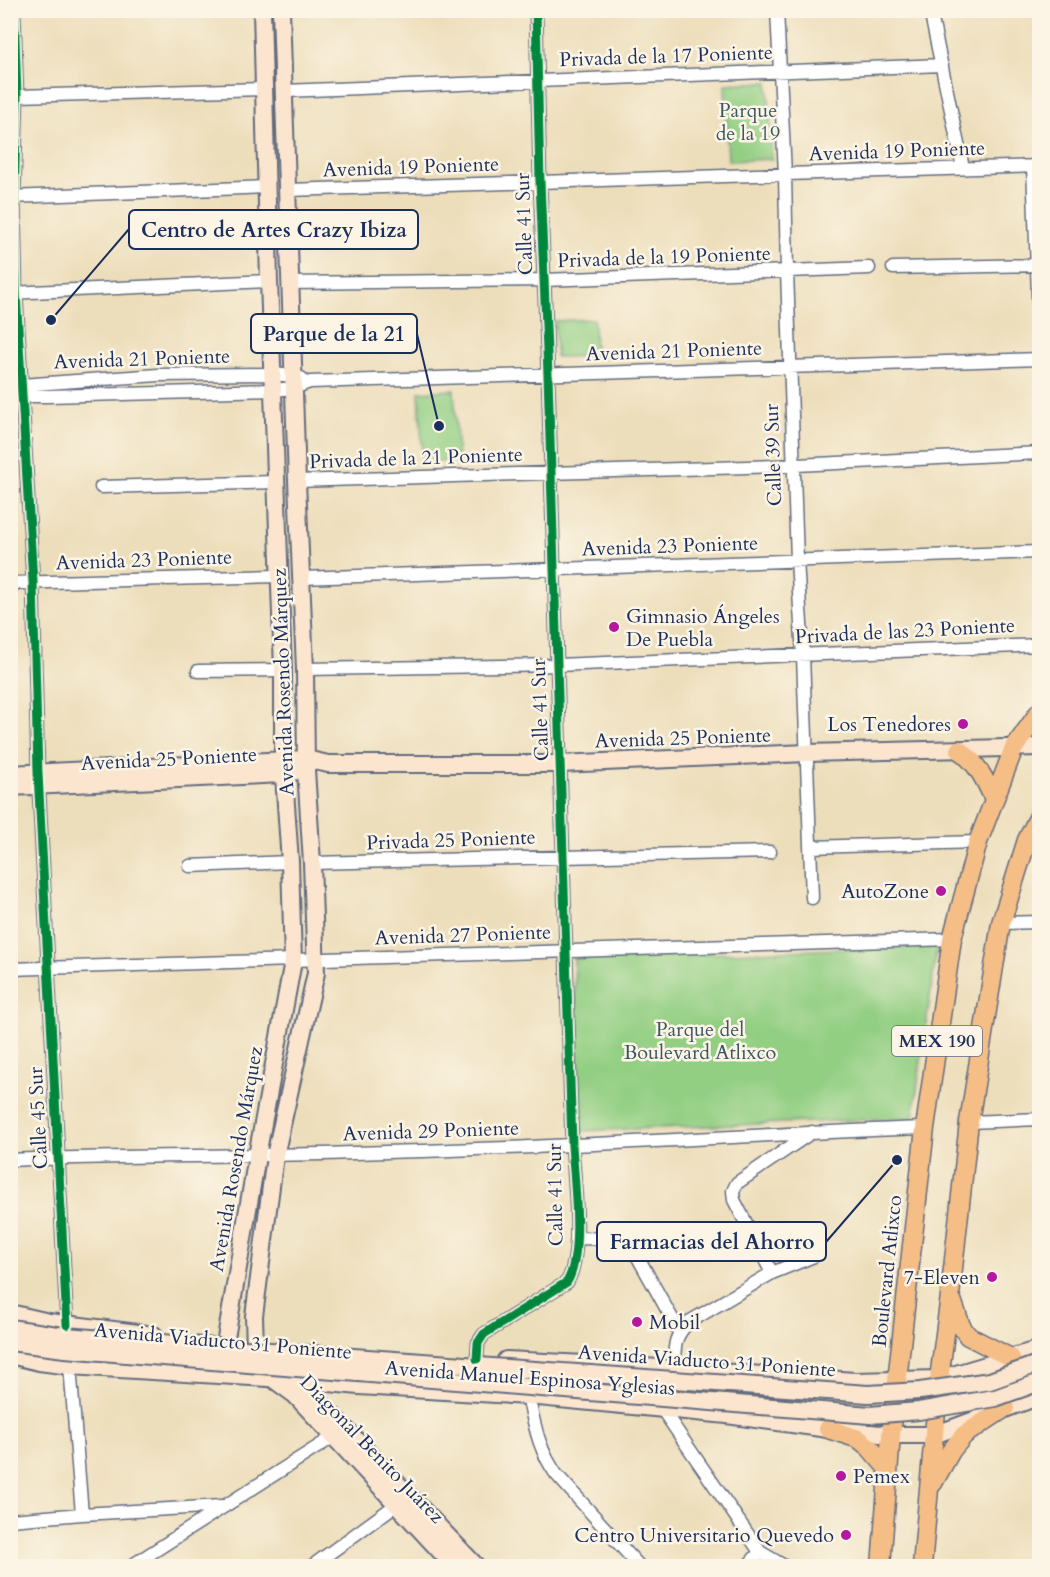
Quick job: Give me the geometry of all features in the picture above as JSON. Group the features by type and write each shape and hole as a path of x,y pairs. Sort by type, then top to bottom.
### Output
{"main road":[{"name":"Avenida Rosendo Márquez","path":"225,1344 293,961 290,862 283,768 283,670 272,382 262,10"},
{"name":"Avenida Rosendo Márquez","path":"255,1347 254,1316 275,1156 316,973 306,765 305,669 297,481 300,382 290,283 282,10"},
{"name":"Boulevard Atlixco","path":"881,1566 891,1435 924,1128 952,939 978,842 994,799 1014,748 1040,711"},
{"name":"Avenida 25 Poniente","path":"10,787 38,780 328,764 560,764 807,753 1040,747"},
{"path":"959,750 968,756 981,772 994,799"},
{"name":"Avenida 25 Poniente","path":"10,774 38,780"},
{"name":"MEX 190","path":"922,1566 939,1379 969,1122 1001,923 1027,840 1040,814"},
{"path":"950,1296 961,1326 968,1336 1011,1358"},
{"name":"Avenida Manuel Espinosa Yglesias","path":"10,1312 49,1322 255,1347 644,1367 855,1381 939,1379 1040,1348"},
{"path":"254,1316 259,1330 267,1339 276,1346 297,1350 288,1365 288,1381"},
{"name":"Avenida Viaducto 31 Poniente","path":"10,1328 64,1336 868,1394 920,1391 990,1380 1040,1363"},
{"name":"Avenida Viaducto 31 Poniente","path":"10,1342 77,1350 870,1415 919,1412 995,1398 1040,1382"},
{"name":"Diagonal Benito Juárez","path":"225,1344 288,1381 334,1415 476,1566"},
{"name":"Diagonal Benito Juárez","path":"255,1347 288,1381 333,1437 454,1566"},
{"name":"Avenida Manuel Espinosa Yglesias","path":"10,1355 70,1366 528,1396 662,1408 891,1435 934,1435 1040,1396"},
{"path":"727,1415 730,1373"},
{"path":"334,1415 335,1401 359,1386"},
{"path":"929,1490 951,1452 964,1435 1005,1408"},
{"path":"828,1429 859,1439 888,1469"}],"street":[{"name":"Calle 45 Sur","path":"14,10 17,96 12,197 16,391 33,582 38,780 67,1324"},
{"name":"Calle 41 Sur","path":"477,1359 478,1342 484,1334 567,1282 577,1238 572,1145 536,10"},
{"name":"Calle 39 Sur","path":"777,10 785,174 793,465 812,898"},
{"path":"930,10 963,168"},
{"name":"Privada de la 17 Poniente","path":"285,91 942,65"},
{"path":"17,96 264,89"},
{"path":"1036,166 1040,346"},
{"name":"Avenida 19 Poniente","path":"288,190 1036,166"},
{"path":"12,197 267,187"},
{"path":"893,268 1038,265"},
{"name":"Privada de la 19 Poniente","path":"290,283 544,280 869,268"},
{"path":"13,293 269,281"},
{"name":"Avenida 21 Poniente","path":"16,391 1040,359"},
{"name":"Avenida 21 Poniente","path":"16,391 158,375 272,382"},
{"name":"Privada de la 21 Poniente","path":"297,481 793,465 1040,453"},
{"path":"101,487 277,482"},
{"name":"Avenida 23 Poniente","path":"301,578 1040,552"},
{"name":"Avenida 23 Poniente","path":"10,583 279,576"},
{"name":"Privada de las 23 Poniente","path":"305,669 557,665 1040,645"},
{"path":"198,671 283,670"},
{"path":"810,847 978,842"},
{"name":"Privada 25 Poniente","path":"312,863 770,852"},
{"path":"190,866 290,862"},
{"path":"1001,923 1040,922"},
{"name":"Avenida 27 Poniente","path":"10,969 952,939"},
{"path":"969,1122 1040,1119"},
{"name":"Avenida 29 Poniente","path":"10,1160 275,1156 572,1145 924,1128"},
{"path":"772,1273 734,1200 733,1191 737,1183 813,1132"},
{"path":"577,1238 620,1239 630,1242 679,1331"},
{"path":"674,1370 675,1345 679,1331 689,1322 772,1273 814,1256"},
{"path":"70,1366 82,1514"},
{"path":"528,1396 540,1447 547,1461 639,1566"},
{"path":"662,1408 760,1552 784,1566"},
{"path":"131,1566 333,1437"},
{"path":"312,1566 397,1504"},
{"path":"10,1520 224,1506"},
{"path":"748,1566 760,1552"},
{"path":"10,1562 12,1566"}],"green space":[{"name":"Parque de la 19","path":"768,82 772,159 728,161 725,84"},
{"path":"594,319 595,356 556,357 555,321"},
{"path":"454,390 458,460 423,463 419,392"},
{"name":"Parque del Boulevard Atlixco","path":"937,946 913,1118 580,1131 574,958"}],"cycle path":[{"path":"14,10 17,96 14,197 16,293 33,582 38,773 67,1325"},
{"path":"477,1359 478,1343 484,1334 567,1282 572,1269 577,1235 572,1145 536,10"}],"place":[{"name":"Centro de Artes Crazy Ibiza","path":"51,320"},
{"name":"Parque de la 21","path":"439,426"},
{"name":"Gimnasio Ángeles De Puebla","path":"614,627"},
{"name":"Los Tenedores","path":"963,724"},
{"name":"AutoZone","path":"941,891"},
{"name":"Farmacias del Ahorro","path":"897,1160"},
{"name":"7-Eleven","path":"992,1277"},
{"name":"Mobil","path":"637,1322"},
{"name":"Pemex","path":"841,1476"},
{"name":"Centro Universitario Quevedo","path":"846,1535"}]}
